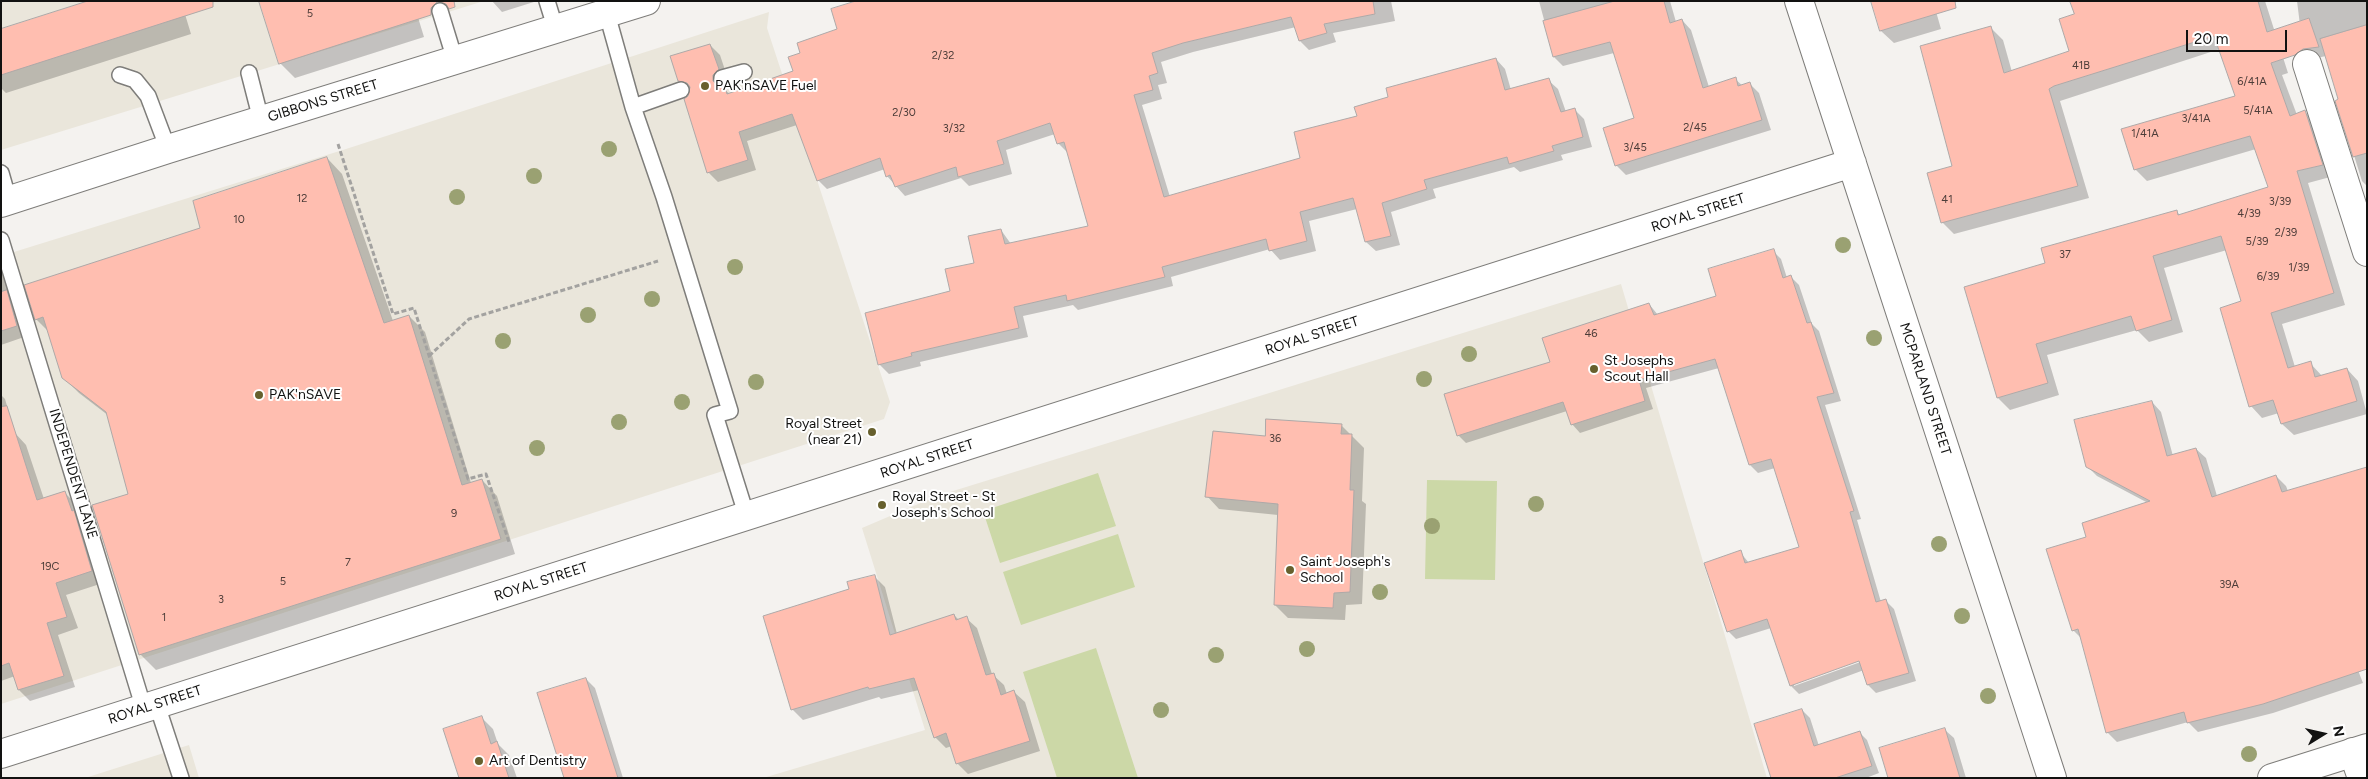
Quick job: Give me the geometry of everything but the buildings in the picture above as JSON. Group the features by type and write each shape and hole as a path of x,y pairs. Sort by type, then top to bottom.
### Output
{"street":[{"name":"GIBBONS STREET","path":"5,202 168,149 646,1"},
{"name":"MCPARLAND STREET","path":"1799,1 2052,778"},
{"path":"2307,64 2367,252"},
{"name":"ROYAL STREET","path":"1,754 1852,163"},
{"path":"2272,778 2360,750 2362,778"}],"lane":[{"path":"547,1 556,30"},
{"path":"440,10 455,60"},
{"path":"607,14 633,107 730,411 715,415 747,516"},
{"path":"248,72 261,120"},
{"path":"722,78 744,72"},
{"path":"120,75 135,80 148,96 168,149"},
{"path":"633,107 681,90"},
{"path":"1,173 5,202"},
{"name":"INDEPENDENT LANE","path":"1,240 151,707 180,778"}],"path":[{"path":"338,144 392,314 414,308 468,479 486,474 509,542"},
{"path":"429,356 469,320 681,254"}],"shaded area":[{"path":"1,1 484,1 1,150"},
{"path":"769,12 767,28 890,402 884,419 1,704 1,256 346,149"},
{"name":"Saint Joseph's School","path":"1621,284 1767,778 763,778 925,730 862,528 937,496"},
{"path":"189,745 199,778 85,778"}],"green space":[{"path":"1098,473 1116,526 1000,563 983,511"},
{"path":"1427,480 1497,481 1495,580 1425,579"},
{"path":"1118,534 1135,587 1021,625 1003,572"},
{"path":"1096,648 1138,778 1057,778 1023,672"}],"place":[{"name":"PAK'nSAVE Fuel","path":"705,86"},
{"name":"St Josephs Scout Hall","path":"1594,369"},
{"name":"PAK'nSAVE","path":"259,395"},
{"name":"Royal Street (near 21)","path":"872,432"},
{"name":"Royal Street - St Joseph's School","path":"882,505"},
{"name":"Saint Joseph's School","path":"1290,570"},
{"name":"Art of Dentistry","path":"479,761"}]}
